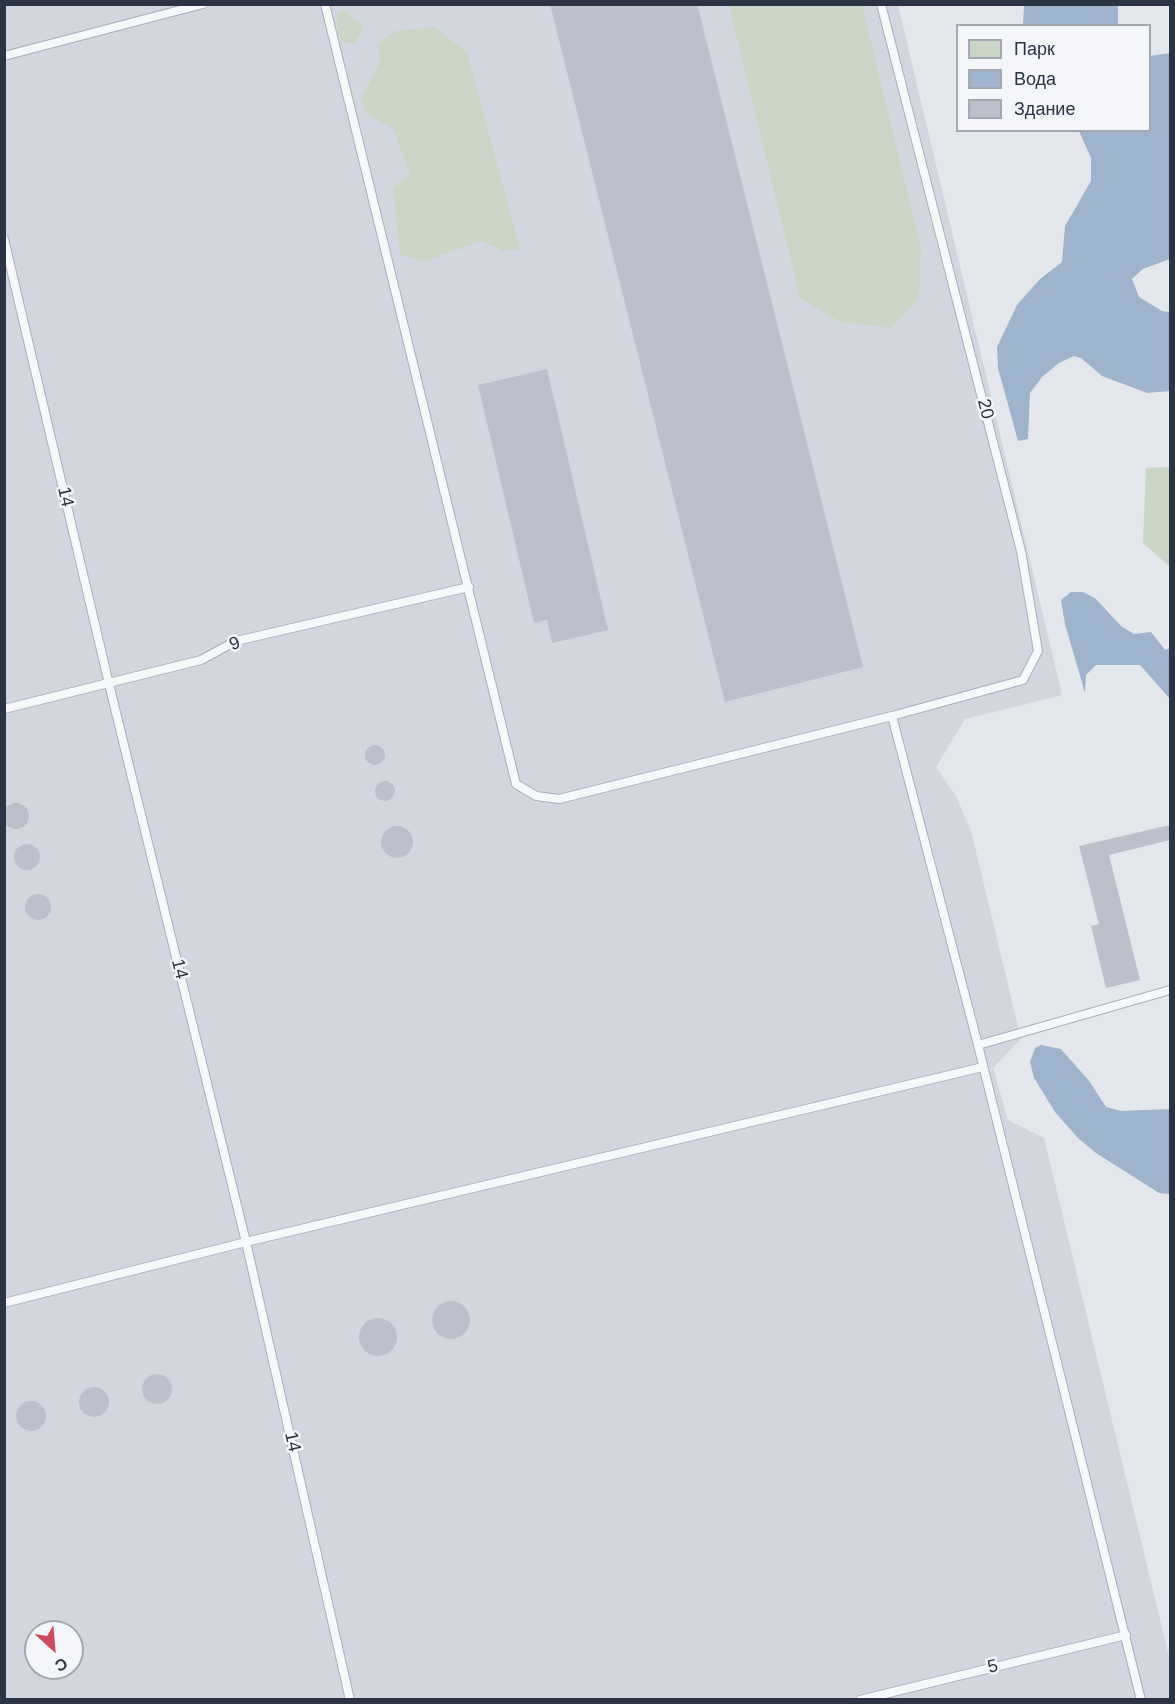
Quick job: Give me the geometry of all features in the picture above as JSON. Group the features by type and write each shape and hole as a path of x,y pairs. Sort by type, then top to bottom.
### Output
{"lane":[{"path":"4,56 203,4"},
{"name":"20","path":"325,4 516,784 536,796 559,799 892,716 1023,680 1038,651 1021,551 881,4"},
{"name":"14","path":"4,239 109,684 246,1242 350,1700"},
{"name":"9","path":"4,709 201,660 236,641 469,587"},
{"path":"892,716 978,1045 1141,1700"},
{"path":"978,1045 1170,990"},
{"path":"4,1303 246,1242 983,1067"},
{"name":"5","path":"860,1700 1126,1635"}],"shaded area":[{"path":"5,5 898,5 1062,695 965,719 936,767 956,796 971,831 1021,1039 993,1068 1008,1120 1044,1138 1170,1661 1170,1699 5,1700"}],"green space":[{"path":"729,5 862,5 921,248 919,299 891,328 840,322 800,298"},
{"path":"346,11 353,20 361,23 362,31 355,43 345,43 338,35 337,13"},
{"path":"435,27 467,52 520,249 504,251 481,241 423,262 400,254 393,188 410,174 394,130 367,114 361,99 380,62 377,44 396,31"},
{"path":"1170,467 1170,567 1143,543 1146,468"}],"water":[{"path":"1024,5 1118,5 1118,24 1023,24"},
{"path":"1170,53 1170,259 1143,269 1132,279 1139,297 1162,311 1170,312 1170,391 1147,393 1102,376 1081,358 1074,356 1059,363 1042,377 1030,393 1028,439 1018,441 998,368 997,347 1017,305 1040,279 1062,262 1065,226 1091,181 1091,158 1079,132 1151,132 1151,56"},
{"path":"1071,592 1083,592 1095,598 1121,626 1134,634 1151,632 1165,650 1170,648 1170,699 1140,665 1096,665 1086,675 1085,693 1065,624 1061,600"},
{"path":"1041,1045 1061,1049 1090,1082 1106,1107 1121,1111 1170,1109 1170,1194 1159,1193 1096,1153 1078,1138 1055,1112 1034,1078 1030,1062 1035,1048"}],"building":[{"path":"550,4 697,4 863,667 725,702"},
{"path":"547,369 608,630 552,643 547,620 534,623 478,385"},
{"path":"375,745 382,748 385,755 382,762 375,765 368,762 365,755 368,748"},
{"path":"385,781 392,784 395,791 392,798 385,801 378,798 375,791 378,784"},
{"path":"16,803 25,807 29,816 25,825 16,829 7,825 3,816 7,807"},
{"path":"1170,825 1170,840 1109,855 1140,980 1106,988 1091,926 1099,924 1079,846"},
{"path":"397,826 408,831 413,842 408,853 397,858 386,853 381,842 386,831"},
{"path":"27,844 36,848 40,857 36,866 27,870 18,866 14,857 18,848"},
{"path":"38,894 47,898 51,907 47,916 38,920 29,916 25,907 29,898"},
{"path":"451,1301 465,1306 470,1320 465,1334 451,1339 437,1334 432,1320 437,1306"},
{"path":"378,1318 392,1323 397,1337 392,1351 378,1356 364,1351 359,1337 364,1323"},
{"path":"157,1374 168,1378 172,1389 168,1400 157,1404 146,1400 142,1389 146,1378"},
{"path":"94,1387 105,1391 109,1402 105,1413 94,1417 83,1413 79,1402 83,1391"},
{"path":"31,1401 42,1405 46,1416 42,1427 31,1431 20,1427 16,1416 20,1405"}]}
